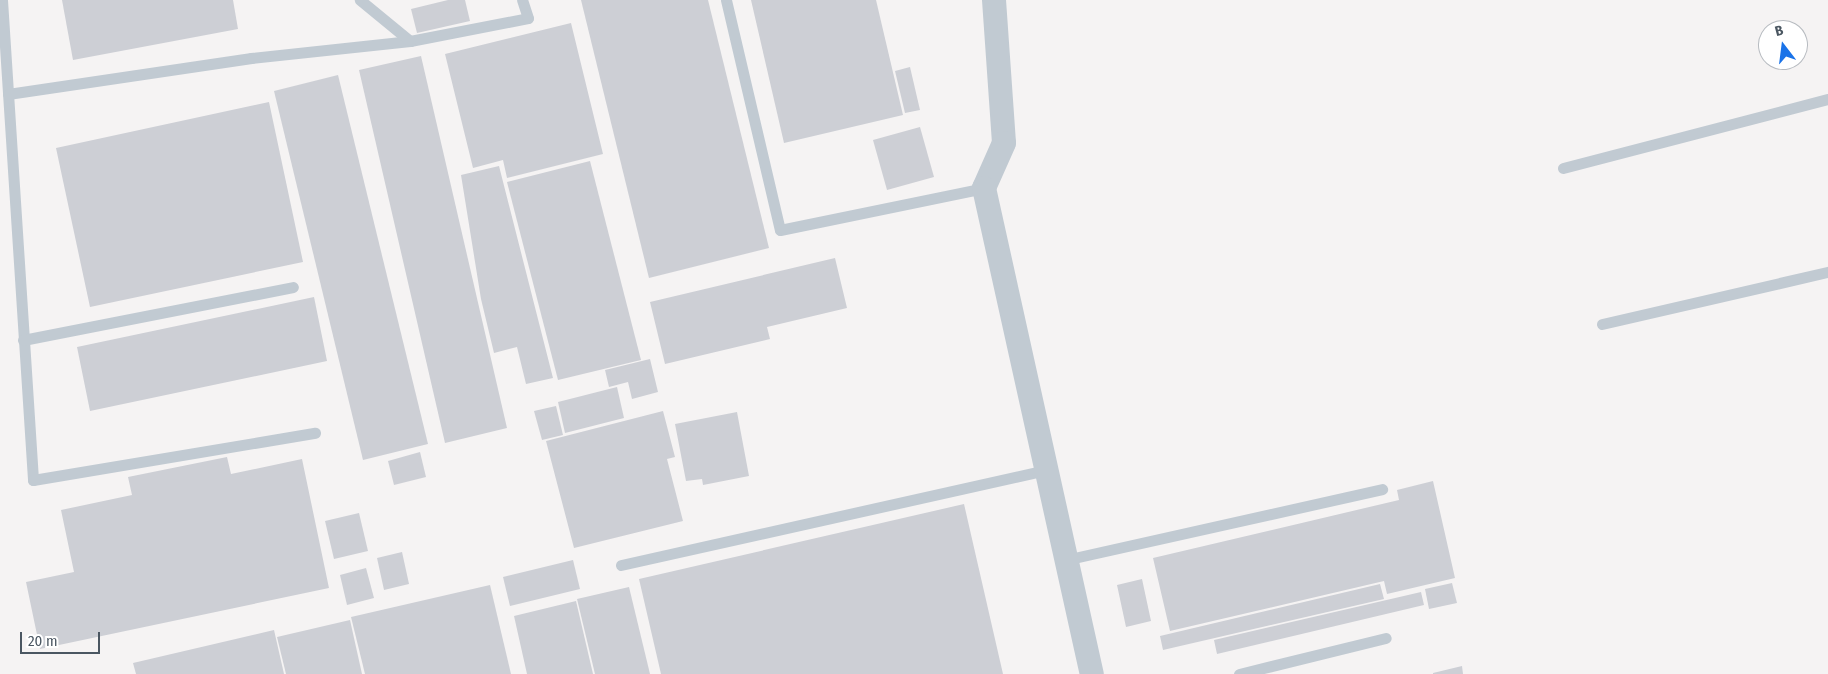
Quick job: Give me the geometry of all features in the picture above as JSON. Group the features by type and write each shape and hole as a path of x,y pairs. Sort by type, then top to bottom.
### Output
{"street":[{"path":"994,0 1004,143 984,188 1045,470 1092,674"}],"lane":[{"path":"2,0 33,480 315,433"},
{"path":"360,0 410,41"},
{"path":"8,94 250,58 410,41 528,18 522,0"},
{"path":"726,0 780,230 984,188"},
{"path":"1563,168 1828,99"},
{"path":"1602,324 1828,272"},
{"path":"23,340 293,287"},
{"path":"621,565 1045,470"},
{"path":"1066,560 1382,489"},
{"path":"1239,674 1386,638"}],"building":[{"path":"62,0 233,0 238,29 73,60"},
{"path":"448,0 465,0 470,21 417,33 411,9"},
{"path":"581,0 708,0 769,248 649,278"},
{"path":"751,0 876,0 903,115 784,143"},
{"path":"571,23 603,154 507,178 503,160 473,168 445,54"},
{"path":"421,56 507,428 445,443 359,70"},
{"path":"910,67 920,110 905,113 895,71"},
{"path":"338,75 428,444 363,460 274,91"},
{"path":"269,102 303,262 90,307 56,148"},
{"path":"920,127 934,177 887,190 873,140"},
{"path":"590,161 641,360 558,380 507,182"},
{"path":"499,166 553,378 526,384 517,347 494,353 481,299 461,175"},
{"path":"835,258 847,308 767,327 770,339 665,364 650,302"},
{"path":"314,297 327,361 90,411 77,347"},
{"path":"650,359 658,392 632,399 628,382 609,387 605,370"},
{"path":"617,387 624,418 565,433 558,402"},
{"path":"556,406 563,435 542,440 534,411"},
{"path":"663,411 675,457 667,459 683,521 574,548 546,441"},
{"path":"737,412 749,476 703,485 702,479 686,481 675,424"},
{"path":"420,452 426,477 394,485 388,461"},
{"path":"227,457 231,474 302,459 329,588 40,649 26,582 74,572 61,510 132,495 128,477"},
{"path":"1433,481 1455,578 1387,594 1384,581 1170,631 1153,558 1399,500 1397,490"},
{"path":"964,504 1003,674 661,674 639,579"},
{"path":"359,513 368,551 334,559 325,521"},
{"path":"402,552 409,584 384,590 377,558"},
{"path":"573,560 580,589 510,606 503,577"},
{"path":"366,568 374,598 347,605 340,575"},
{"path":"1142,579 1151,621 1126,627 1117,585"},
{"path":"1452,583 1457,603 1429,609 1425,589"},
{"path":"1380,584 1384,599 1163,650 1160,636"},
{"path":"490,585 511,674 365,674 351,617"},
{"path":"629,587 650,674 595,674 577,599"},
{"path":"1421,592 1424,605 1217,654 1214,640"},
{"path":"576,601 593,674 527,674 514,616"},
{"path":"350,620 362,674 286,674 277,637"},
{"path":"274,630 284,674 136,674 133,663"},
{"path":"1462,666 1463,674 1433,674 1433,673"}]}
